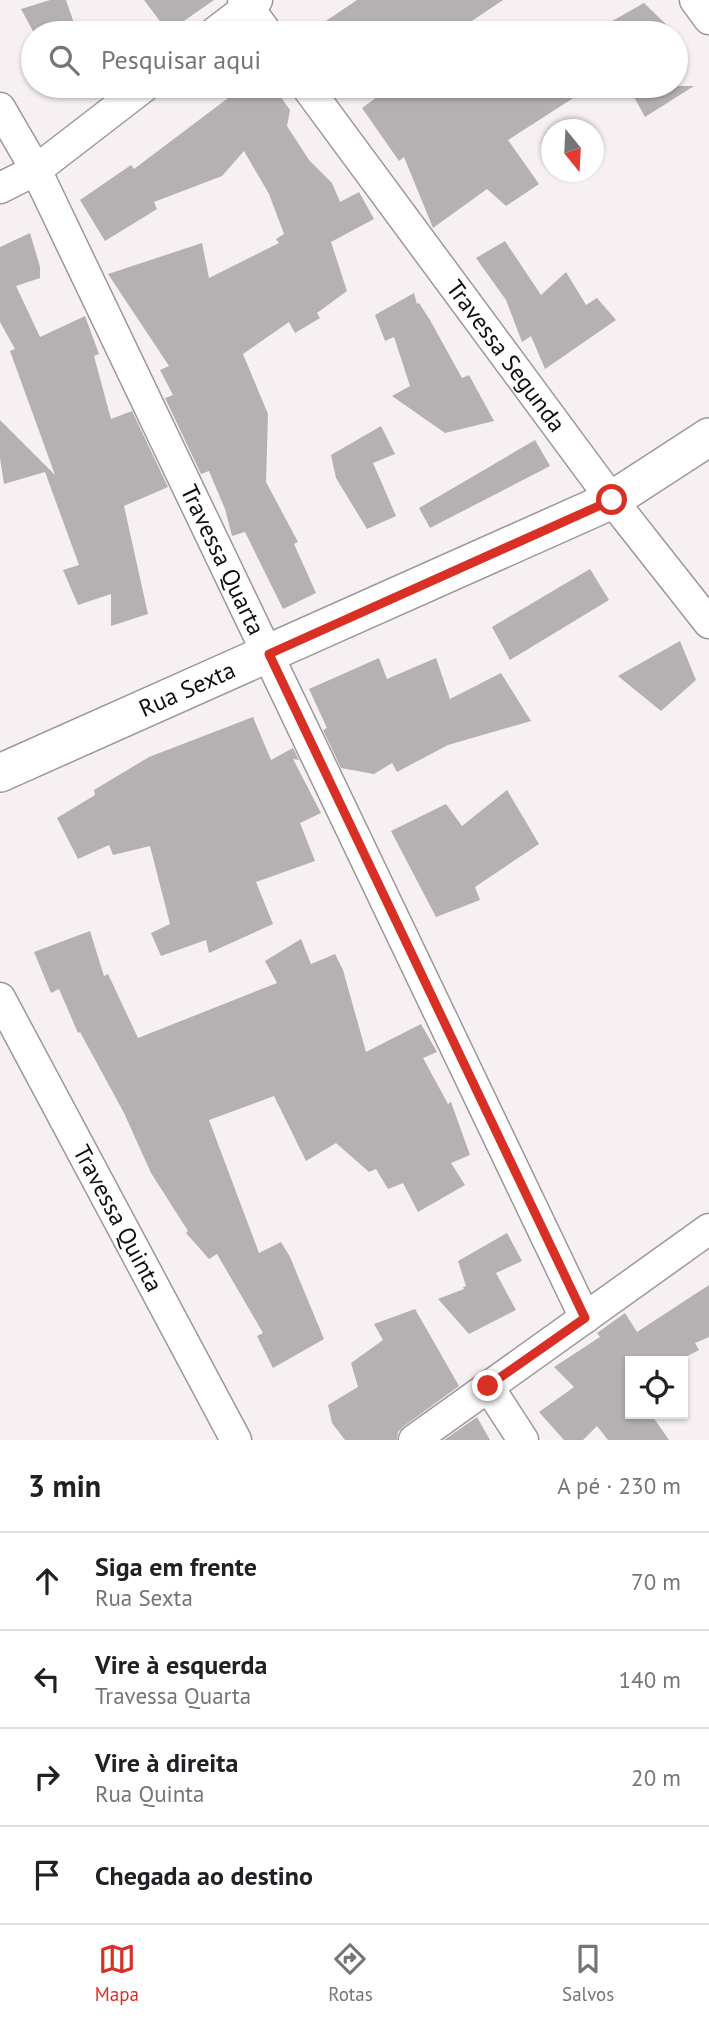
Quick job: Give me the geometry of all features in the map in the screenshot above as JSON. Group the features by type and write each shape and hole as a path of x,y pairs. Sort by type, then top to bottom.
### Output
{"street":[{"path":"695,0 709,19"},
{"path":"228,21 249,2 260,21"},
{"path":"0,188 36,170 129,98"},
{"name":"Travessa Segunda","path":"315,98 612,500 709,623"},
{"name":"Travessa Quarta","path":"0,108 36,170 585,1318"},
{"name":"Rua Sexta","path":"0,773 612,500 709,437"},
{"name":"Travessa Quinta","path":"0,998 236,1440"},
{"path":"414,1440 709,1229"},
{"path":"488,1386 523,1440"}],"building":[{"path":"50,0 66,0 73,21 28,21 21,9"},
{"path":"144,0 214,0 184,21 160,21"},
{"path":"357,0 503,0 472,21 326,21"},
{"path":"644,3 663,21 612,21"},
{"path":"228,98 282,98 290,110 287,126 309,160 332,183 340,202 359,192 374,219 331,242 347,291 317,313 320,318 295,333 289,322 243,354 268,414 266,482 298,542 294,544 316,593 283,609 245,532 232,536 225,509 209,471 201,474 165,398 173,395 160,370 169,366 108,274 202,243 209,278 279,243 276,239 284,234 269,194 244,151 222,176 154,202 157,209 105,241 80,200 131,165 134,169"},
{"path":"376,98 573,98 508,140 539,184 506,206 487,189 433,228 404,157 399,161 362,108"},
{"path":"635,98 675,98 645,117"},
{"path":"30,233 40,267 40,278 16,286 40,337 85,316 99,354 94,356 111,419 132,411 168,487 124,506 148,614 111,626 111,594 78,605 63,570 79,565 45,472 4,484 0,458 0,420 55,475 10,351 15,349 0,322 0,247"},
{"path":"505,241 541,295 566,272 586,305 597,298 616,320 545,369 531,336 522,342 506,300 476,258"},
{"path":"414,293 417,304 419,303 430,320 462,378 469,375 494,421 445,433 392,396 410,386 394,337 385,341 375,315"},
{"path":"381,426 395,454 373,463 396,516 367,529 336,478 331,455"},
{"path":"535,440 550,466 430,528 419,508"},
{"path":"590,569 609,600 510,660 492,627"},
{"path":"680,641 696,680 661,711 618,676"},
{"path":"379,658 387,679 436,658 450,699 501,673 531,721 448,745 397,772 392,763 374,774 341,768 323,730 327,728 309,689"},
{"path":"253,717 271,760 293,748 299,760 293,759 321,813 300,823 315,861 256,882 273,924 209,953 206,940 161,956 151,933 170,924 150,846 113,855 109,845 78,859 57,818 95,795 94,790 149,757"},
{"path":"507,790 539,844 475,887 480,900 436,917 391,831 446,804 462,826"},
{"path":"90,931 104,976 108,974 138,1038 277,983 265,961 301,939 311,964 335,954 343,970 366,1052 421,1024 437,1052 423,1058 448,1104 451,1102 470,1155 451,1163 465,1185 418,1212 403,1183 388,1189 376,1169 369,1172 336,1143 306,1161 274,1096 209,1120 259,1253 281,1242 290,1257 324,1339 273,1368 257,1336 263,1333 217,1254 209,1259 186,1233 188,1231 151,1173 124,1113 80,1032 78,1033 59,989 51,993 34,952"},
{"path":"507,1233 522,1261 496,1273 516,1310 469,1334 438,1299 466,1286 458,1261"},
{"path":"709,1285 709,1337 695,1343 699,1350 688,1356 625,1356 625,1419 654,1419 669,1440 608,1440 597,1426 583,1440 564,1440 539,1412 574,1387 554,1367 600,1337 597,1333 625,1313 637,1332"},
{"path":"415,1309 459,1386 404,1426 398,1432 397,1440 345,1440 332,1423 328,1405 358,1387 351,1363 383,1340 374,1324"},
{"path":"477,1417 490,1440 444,1440"}],"route":[{"path":"488,1386 585,1318 269,654 612,500"}]}
